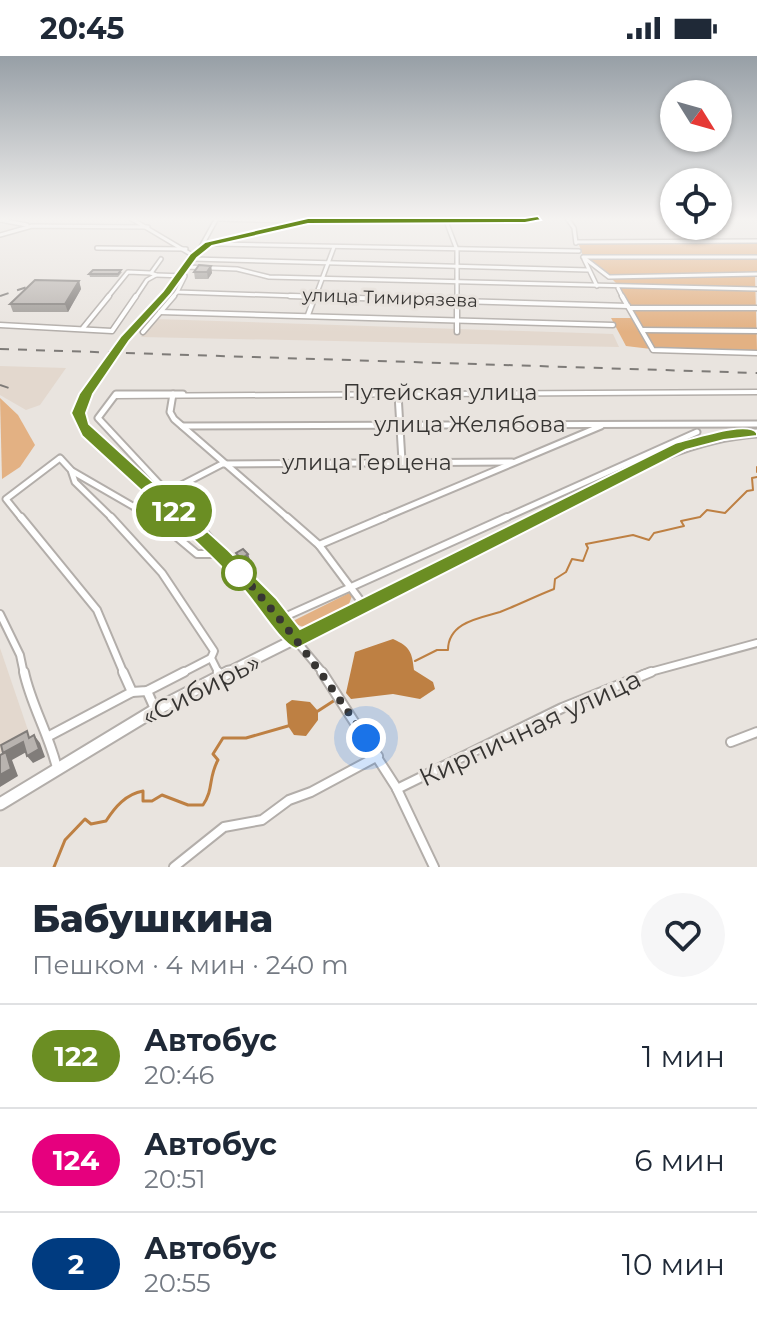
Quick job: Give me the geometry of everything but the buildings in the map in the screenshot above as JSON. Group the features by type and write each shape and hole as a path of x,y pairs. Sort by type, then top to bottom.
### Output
{"main road":[{"name":"«Сибирь»","path":"0,804 155,710 700,435 757,433"}],"street":[{"path":"308,315 330,256"},
{"path":"457,256 457,332"},
{"path":"236,569 87,433 78,413 86,394 125,339 193,257 588,270"},
{"path":"583,257 757,257"},
{"path":"583,257 598,286"},
{"path":"583,257 609,277 757,274"},
{"path":"0,325 112,331 154,274 161,259"},
{"path":"186,267 237,269 269,277 757,289"},
{"path":"83,329 128,272 186,278 143,332"},
{"path":"617,287 653,350 757,353"},
{"name":"улица Тимирязева","path":"177,292 628,307 757,308"},
{"path":"160,312 613,325"},
{"path":"641,330 757,331"},
{"name":"Путейская улица","path":"167,492 98,418 110,399 123,392 757,392"},
{"path":"398,392 402,461"},
{"path":"173,393 170,412 182,426 222,464 319,545 364,605"},
{"path":"319,545 605,424"},
{"path":"280,619 700,435 689,424"},
{"name":"улица Желябова","path":"182,426 757,424"},
{"path":"49,736 132,692 147,691 211,658 214,651 162,573 75,482 71,470 60,458 6,499 97,610 132,692"},
{"name":"улица Герцена","path":"222,464 512,462"},
{"path":"222,464 167,492 280,619 339,698 397,789 434,867"},
{"path":"71,470 85,475 148,513 197,554 222,555"},
{"path":"0,614 20,655 29,696 49,736 57,769"},
{"name":"Кирпичная улица","path":"397,789 562,708 639,675 757,643"},
{"path":"211,658 221,676"},
{"path":"147,691 155,710"},
{"path":"731,742 757,732"},
{"path":"174,867 224,827 262,820 289,800 311,792 378,756"}],"shaded area":[{"path":"583,256 757,256 757,273 607,275"},
{"path":"755,275 757,351 653,347 619,286 610,277"},
{"path":"611,318 634,318 651,349 626,346"},
{"path":"155,319 613,334 619,347 141,337"},
{"path":"0,366 66,368 40,405 26,410 0,395"},
{"path":"0,398 18,415 35,445 20,467 2,479"},
{"path":"349,593 352,596 349,604 303,627 291,622"},
{"path":"393,639 407,648 414,670 433,682 435,689 420,699 393,694 351,699 346,693 355,652"},
{"path":"0,648 30,736 0,753"},
{"path":"292,700 310,702 318,711 318,720 306,736 294,735 288,726 286,704"}],"waterway":[{"path":"757,467 757,472"},
{"path":"415,661 437,650 448,650 453,633 466,623 554,589 555,579 566,572 572,559 583,561 588,548 586,544 633,535 649,540 654,533 684,526 681,521 700,517 707,510 725,513 747,491 753,490 752,478 757,477"},
{"path":"318,711 335,700"},
{"path":"54,867 65,840 85,819 91,824 106,821 122,802 143,791 143,801 152,801 162,795 188,805 203,805 218,760 213,754 223,738 246,738 288,726"}],"railway":[{"path":"0,296 39,283"},
{"path":"0,349 757,373"},
{"path":"0,385 9,388"}],"bus line":[{"name":"122","path":"194,256 167,293 125,339 86,394 78,413 87,433 222,555 269,603 296,640 681,447 724,435 757,433"}],"route":[{"path":"239,573 236,569 269,603 328,681 366,738"}]}
